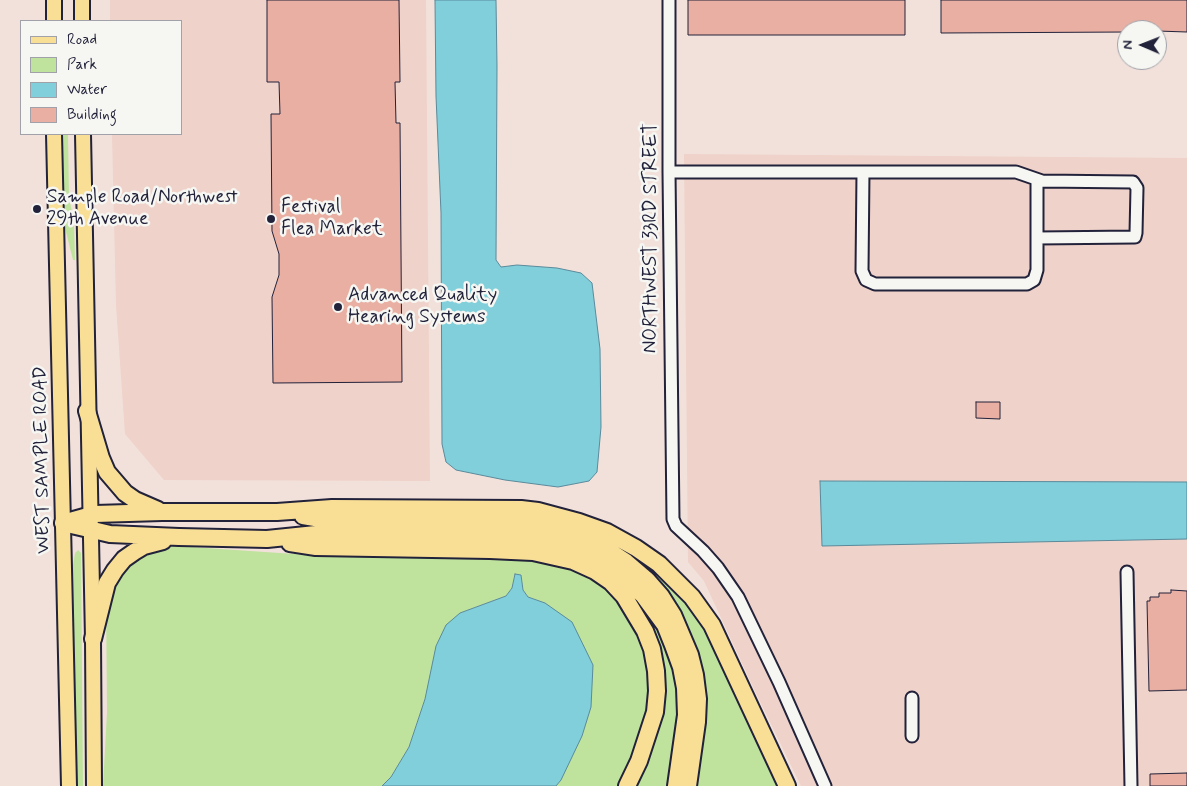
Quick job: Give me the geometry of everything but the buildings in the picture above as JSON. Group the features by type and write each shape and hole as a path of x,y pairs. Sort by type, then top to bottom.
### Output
{"highway":[{"path":"88,412 106,472 125,493 135,500 162,512"},
{"path":"63,523 90,523 162,512 276,512 332,508 521,509 538,511 607,532 636,548 659,564 692,597 712,625 787,786"},
{"path":"276,512 333,521 510,522 544,526 585,539 606,549 626,562 647,580 661,596 673,615 690,655 698,699 697,722 688,786"},
{"path":"90,523 110,534 267,539 316,534 522,538 562,545 581,551 616,571 643,595 664,625 674,645 685,688 686,715 676,786"},
{"path":"92,639 106,589 115,570 124,559 144,546 179,537"},
{"path":"267,539 316,547 533,552 573,561 595,571 611,582 624,596 645,631 652,649 656,670 655,712 627,786"}],"main road":[{"path":"54,0 54,20"},
{"path":"82,0 82,20"},
{"name":"WEST SAMPLE ROAD","path":"54,135 69,786"},
{"path":"83,135 94,786"}],"street":[{"name":"NORTHWEST 33RD STREET","path":"669,0 671,475 673,519 676,526 718,568 738,597 779,682 825,786"},
{"path":"669,172 1016,172 1037,180 1051,182 1133,182 1137,188 1135,237 1037,241"},
{"path":"863,172 862,271 866,280 875,284 1027,284 1034,280 1037,270 1037,180"},
{"path":"1127,572 1130,786"},
{"path":"912,698 912,736"}],"shaded area":[{"name":"Festival Flea Market","path":"110,0 426,0 430,481 164,480 125,434 116,305 112,135 182,135 182,20 110,20"},
{"path":"684,154 1187,158 1187,786 801,786 704,581 688,562"}],"green space":[{"path":"62,135 68,135 69,198 74,221 75,260 73,260 62,216"},
{"path":"608,541 643,558 700,615 781,786 695,786 705,702 704,678 700,657 693,637 674,601 665,589 639,562"},
{"path":"162,545 309,555 538,561 581,573 609,591 636,624 651,671 646,723 621,786 556,786 561,780 545,603 528,597 523,590 521,575 515,574 512,588 506,596 460,613 425,699 409,747 391,777 382,786 103,786 107,712 106,599 127,563"},
{"path":"78,550 81,553 83,786 75,786 71,620 73,565 75,553"},
{"path":"643,606 665,644 673,664 676,682 678,715 668,786 632,786 651,742 655,641 641,607"}],"water":[{"path":"435,0 496,0 496,260 501,267 517,265 557,268 581,273 592,283 600,349 601,427 597,472 589,481 558,487 505,480 456,470 446,462 442,444 441,213 436,96"},
{"path":"820,481 1187,482 1187,539 822,546"},
{"path":"515,574 521,575 523,590 528,597 545,603 572,622 593,665 591,707 582,736 561,780 556,786 382,786 391,777 409,747 425,699 436,646 446,625 460,613 506,596 512,588"}],"place":[{"name":"Sample Road/Northwest 29th Avenue","path":"37,209"},
{"name":"Festival Flea Market","path":"271,219"},
{"name":"Advanced Quality Hearing Systems","path":"338,307"}]}
